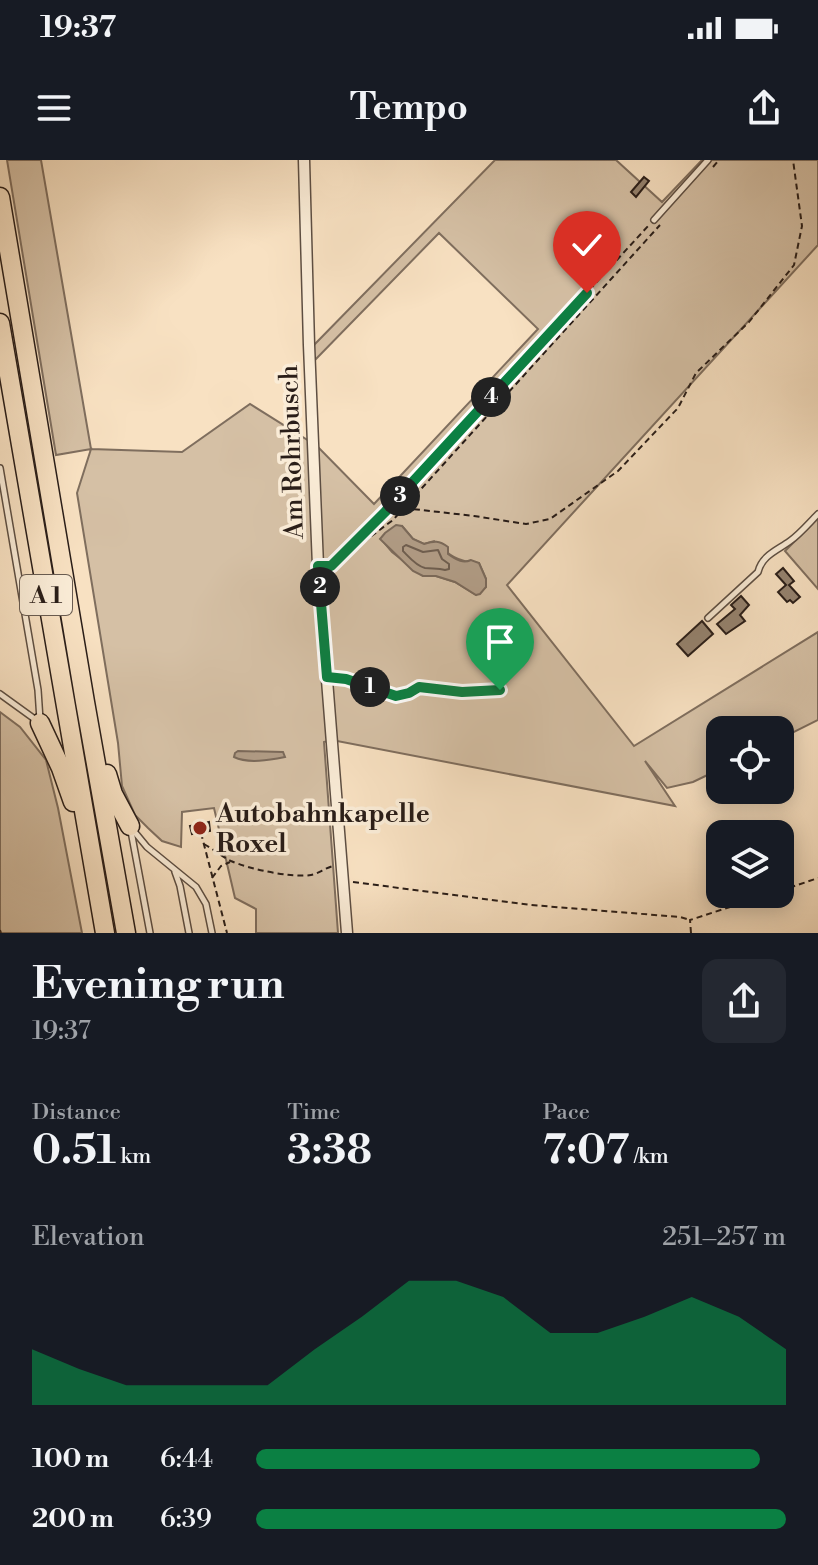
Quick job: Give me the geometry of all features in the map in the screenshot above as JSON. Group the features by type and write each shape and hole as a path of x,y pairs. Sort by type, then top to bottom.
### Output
{"highway":[{"name":"A 1","path":"0,197 126,933"},
{"name":"A 1","path":"0,323 105,933"},
{"path":"85,702 113,794 130,826"},
{"path":"40,723 64,775 93,866"}],"street":[{"name":"Am Rohrbusch","path":"304,160 318,566 347,933"}],"lane":[{"path":"654,220 708,160"},
{"path":"0,468 38,690 40,723"},
{"path":"708,618 758,572 760,565 776,548 788,543 818,514"},
{"path":"0,693 40,723"},
{"path":"130,826 147,847 196,887 206,904 212,933"},
{"path":"130,826 150,933"},
{"path":"175,872 189,933"}],"path":[{"path":"708,172 719,160"},
{"path":"404,508 526,524 550,519 618,471 678,408 696,373 749,322 794,265 802,226 793,160"},
{"path":"654,220 385,512 331,566 393,520 666,218"},
{"path":"327,677 346,679 396,696 419,687 462,692 500,690"},
{"path":"201,833 227,933"},
{"path":"204,844 231,861 295,876 315,875 322,869 342,864"},
{"path":"212,878 221,866 231,861"},
{"path":"794,886 818,878"},
{"path":"343,881 531,905 690,920 727,908"},
{"path":"690,920 691,933"}],"shaded area":[{"path":"7,160 41,160 91,449 56,455"},
{"path":"495,160 616,160 662,202 702,160 818,160 818,245 507,585 634,746 818,632 818,720 794,732 794,716 706,716 706,776 667,788 645,761 675,806 332,740 324,742 338,933 256,933 256,909 235,898 214,808 182,812 181,847 162,841 135,815 122,786 118,743 77,493 91,449 182,452 250,404 317,446 374,504 538,329 439,233 314,361 314,345","holes":["402,526 413,539 424,544 434,541 454,557 479,563 486,587 476,595 455,582 423,576 392,552 381,539"]},
{"path":"818,518 818,589 785,551"},
{"path":"0,712 20,727 46,760 82,933 0,933"}],"water":[{"path":"396,525 402,526 413,539 424,544 436,542 445,545 448,554 456,559 479,563 486,587 476,595 455,582 413,571 380,539"},
{"path":"238,751 283,752 285,757 246,760 234,757"}],"building":[{"path":"644,177 649,181 636,197 631,192"},
{"path":"783,568 794,581 789,585 800,597 793,603 790,600 787,602 778,592 786,585 776,574"},
{"path":"741,596 749,605 740,615 745,621 726,634 717,624 735,609 731,605"},
{"path":"702,621 713,634 688,656 677,644"},
{"name":"Autobahnkapelle Roxel","path":"209,822 210,831 192,834 190,826"}],"place":[{"name":"Autobahnkapelle Roxel","path":"200,828"}],"route":[{"path":"500,690 462,692 419,687 396,696 346,679 327,677 318,566 331,566 385,512 587,293"}]}
